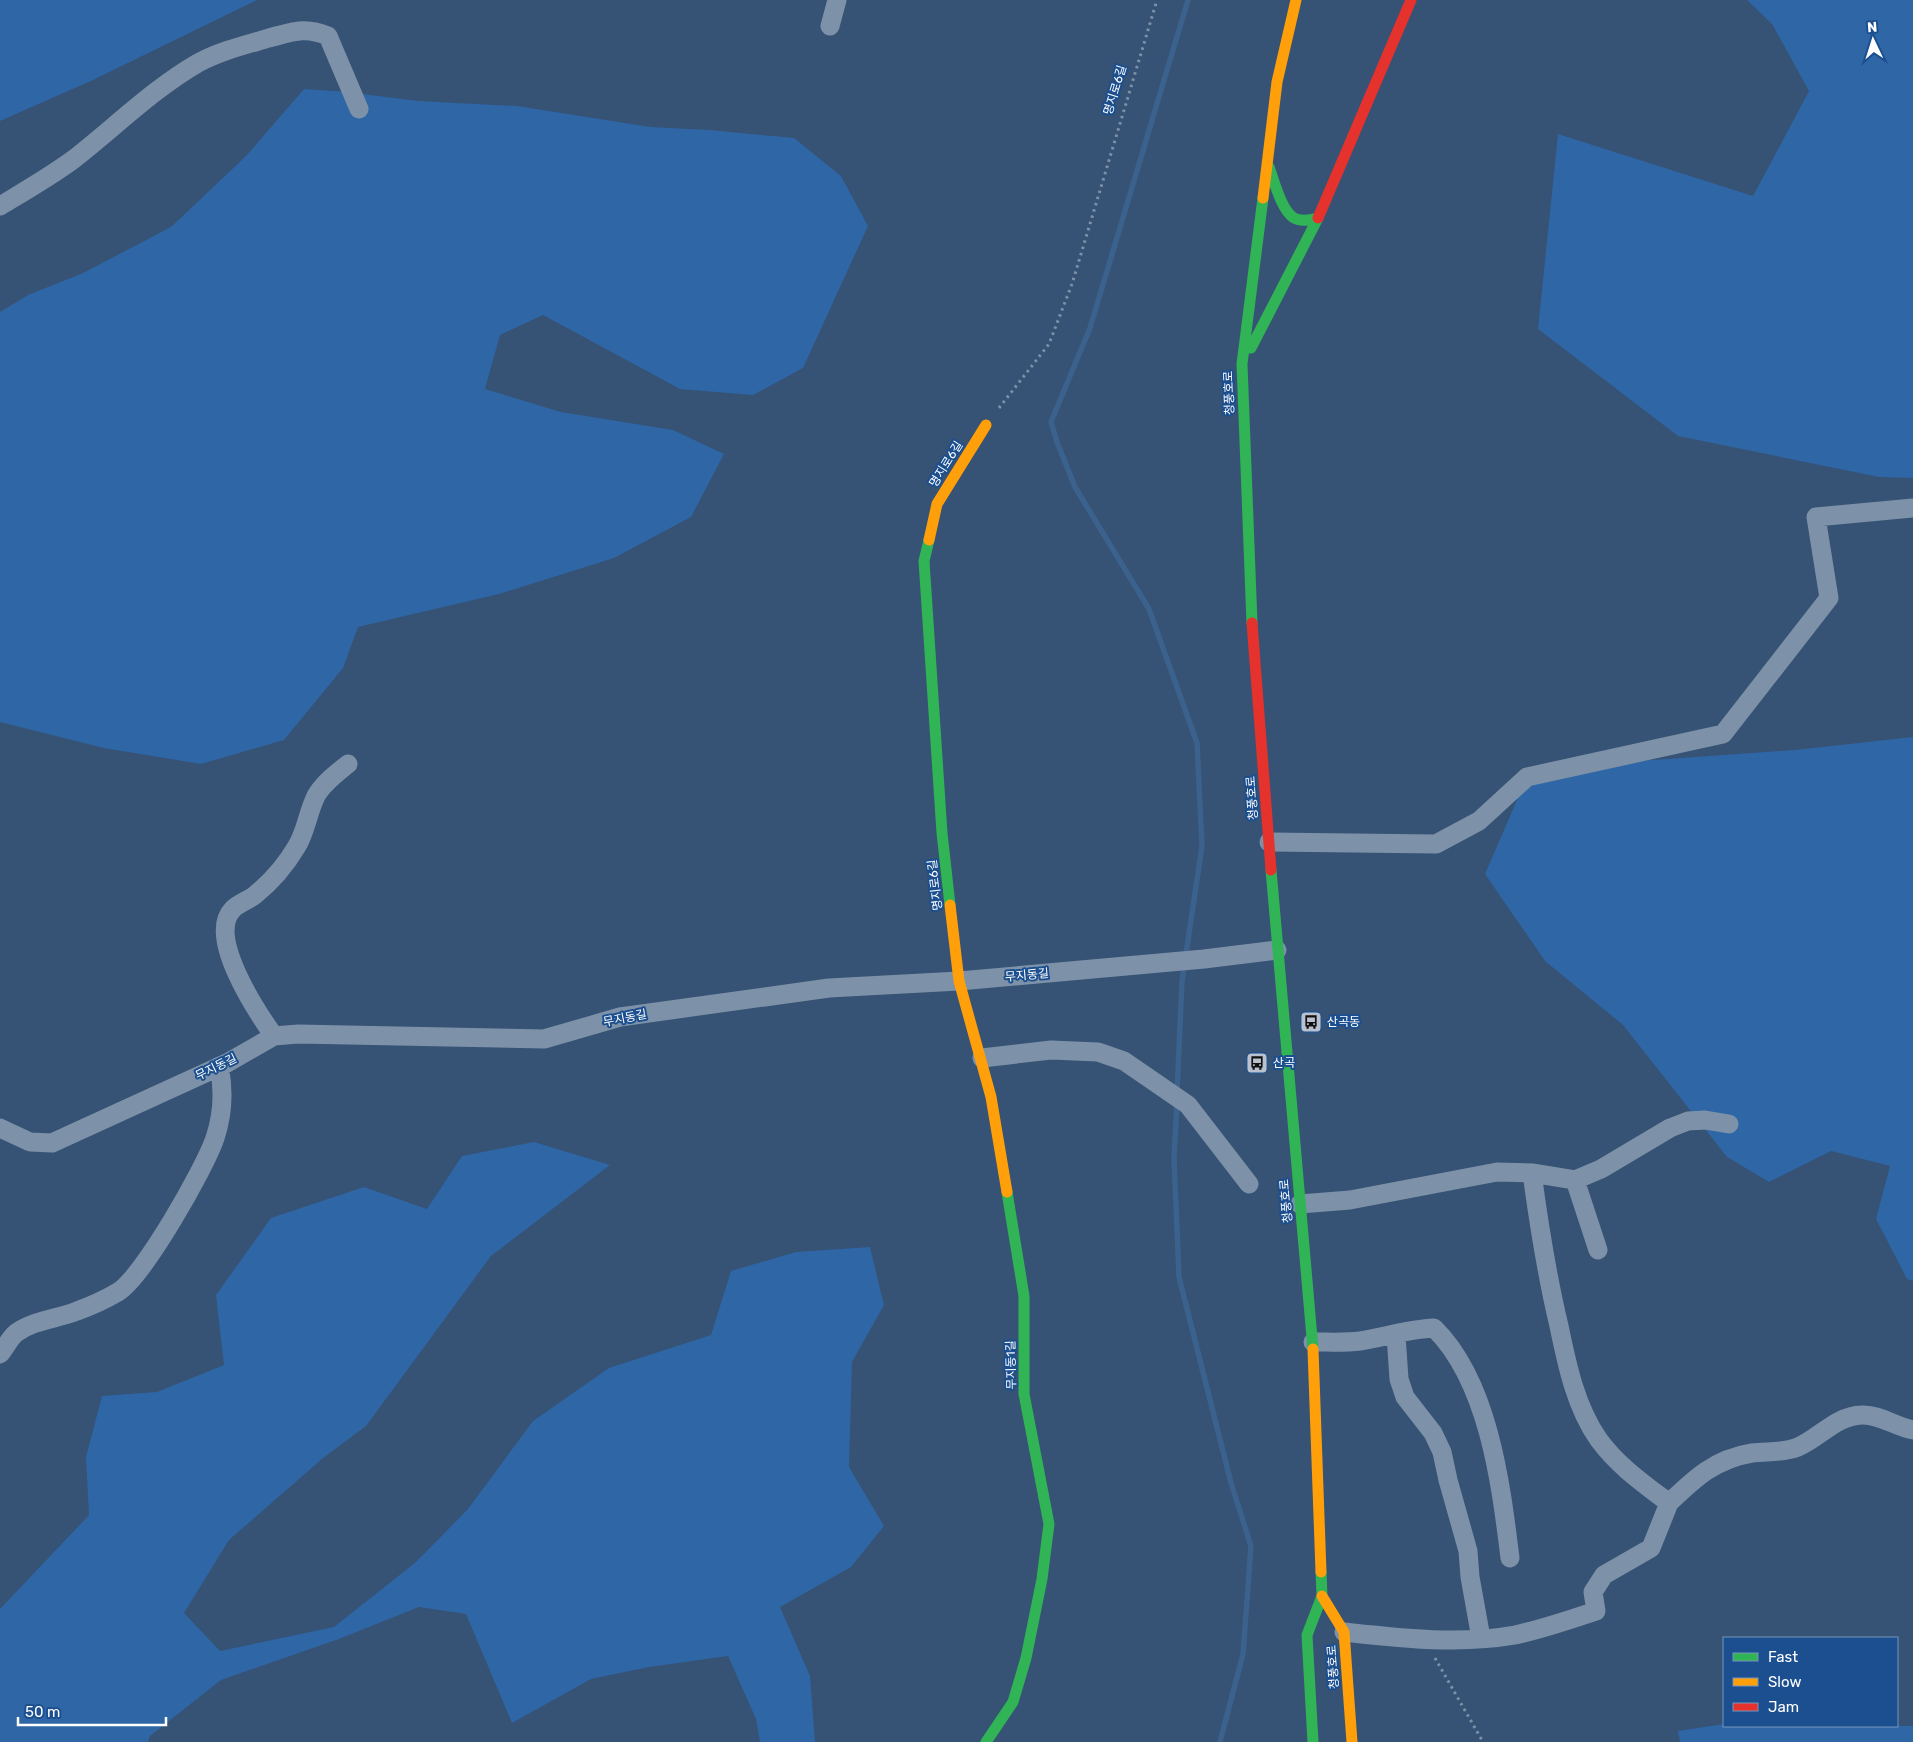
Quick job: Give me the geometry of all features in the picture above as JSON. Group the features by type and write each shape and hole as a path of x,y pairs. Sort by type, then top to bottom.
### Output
{"main road":[{"name":"청풍호로","path":"1296,0 1277,82 1242,364 1250,598 1277,950 1313,1342 1322,1596 1307,1635 1313,1742"},
{"path":"1242,364 1318,218 1411,0"},
{"path":"1268,166 1286,209 1294,218 1306,221 1318,218"},
{"name":"명지로6길","path":"959,981 942,833 924,561 937,504 986,425"},
{"name":"무지동1길","path":"959,981 982,1058 991,1097 1024,1296 1024,1394 1049,1524 1042,1579 1026,1658 1013,1702 986,1742"},
{"name":"청풍호로","path":"1322,1596 1344,1632 1352,1742"}],"street":[{"path":"830,26 837,0"},
{"path":"0,206 28,190 72,160 172,79 199,62 234,48 302,29 316,31 328,36 359,109"},
{"path":"1269,842 1436,844 1479,821 1527,777 1723,734 1829,598 1816,517 1913,508"},
{"path":"274,1036 252,1006 237,976 228,946 225,926 232,909 256,894 298,845 316,795 330,779 348,764"},
{"name":"무지동길","path":"0,1128 30,1142 52,1143 220,1066 274,1036 298,1034 544,1040 620,1017 819,989 959,981 1204,960 1277,950"},
{"path":"982,1058 1052,1050 1098,1052 1124,1061 1188,1105 1248,1184"},
{"path":"0,1354 15,1334 37,1322 77,1311 120,1291 144,1265 198,1177 215,1138 224,1087 220,1066"},
{"path":"1300,1204 1350,1200 1498,1172 1532,1173 1575,1180 1601,1169 1670,1128 1688,1121 1705,1120 1729,1124"},
{"path":"1532,1173 1538,1223 1564,1353 1582,1409 1599,1439 1620,1465 1669,1503"},
{"path":"1575,1180 1598,1250"},
{"path":"1313,1342 1357,1341 1396,1335 1416,1328 1434,1328 1453,1350 1477,1399 1491,1444 1503,1501 1510,1558"},
{"path":"1396,1335 1399,1379 1405,1397 1433,1433 1442,1452 1468,1551 1470,1577 1481,1638"},
{"path":"1344,1632 1425,1640 1481,1638 1513,1635 1540,1629 1596,1610 1592,1592 1604,1574 1651,1548 1669,1503 1695,1477 1724,1460 1752,1453 1782,1451 1798,1447 1830,1425 1849,1416 1865,1415 1913,1430"}],"path":[{"name":"명지로6길","path":"986,425 1050,344 1072,284 1157,0"},
{"path":"1425,1640 1483,1742"}],"shaded area":[{"path":"0,0 257,0 93,80 0,121"},
{"path":"1747,0 1913,0 1913,478 1879,477 1678,436 1538,329 1558,134 1753,196 1809,91 1772,24"},
{"path":"304,89 347,92 418,101 517,106 650,127 709,130 794,138 841,176 868,226 803,368 753,395 680,389 543,315 500,335 485,389 561,412 673,430 724,454 691,517 614,558 499,594 358,627 343,668 284,740 201,764 104,748 0,722 0,312 28,295 83,273 171,227 246,156"},
{"path":"1913,737 1913,1281 1907,1279 1876,1219 1890,1166 1831,1151 1769,1182 1727,1157 1623,1025 1545,961 1485,874 1527,777 1624,762 1795,750"},
{"path":"534,1142 610,1165 491,1256 366,1426 322,1459 229,1540 184,1613 220,1651 334,1627 416,1562 468,1509 533,1421 609,1368 711,1335 731,1271 796,1252 870,1247 884,1305 852,1362 849,1467 884,1526 851,1567 780,1607 810,1676 815,1742 760,1742 756,1719 728,1656 649,1667 591,1679 512,1723 466,1614 419,1607 339,1639 221,1680 150,1736 148,1742 0,1742 0,1609 89,1515 86,1457 102,1396 157,1392 224,1365 216,1295 271,1218 364,1187 427,1209 462,1156"},
{"path":"1723,1724 1723,1727 1913,1726 1913,1742 1680,1742 1678,1731"}],"waterway":[{"path":"1177,1093 1182,981 1202,846 1197,743 1149,609 1075,487 1051,422 1090,328 1188,0"},
{"path":"1177,1102 1174,1158 1179,1277 1231,1483 1251,1546 1243,1654 1220,1742"}],"traffic: fast":[{"path":"1251,348 1318,218 1300,220 1289,214 1282,202 1269,167"},
{"path":"1252,623 1242,364 1263,198"},
{"path":"929,540 924,561 942,833 950,905"},
{"path":"1271,870 1313,1349"},
{"path":"986,1742 1013,1702 1026,1658 1042,1579 1049,1524 1024,1394 1024,1296 1007,1192"},
{"path":"1313,1742 1307,1635 1322,1596 1321,1572"}],"traffic: slow":[{"path":"1263,198 1277,82 1296,0"},
{"path":"929,540 937,504 986,425"},
{"path":"950,905 959,981 991,1097 1007,1192"},
{"path":"1313,1349 1321,1572"},
{"path":"1322,1596 1344,1632 1352,1742"}],"traffic: jam":[{"path":"1318,218 1411,0"},
{"path":"1252,623 1271,870"}],"place":[{"name":"산곡동","path":"1311,1022"},
{"name":"산곡","path":"1257,1063"}]}
